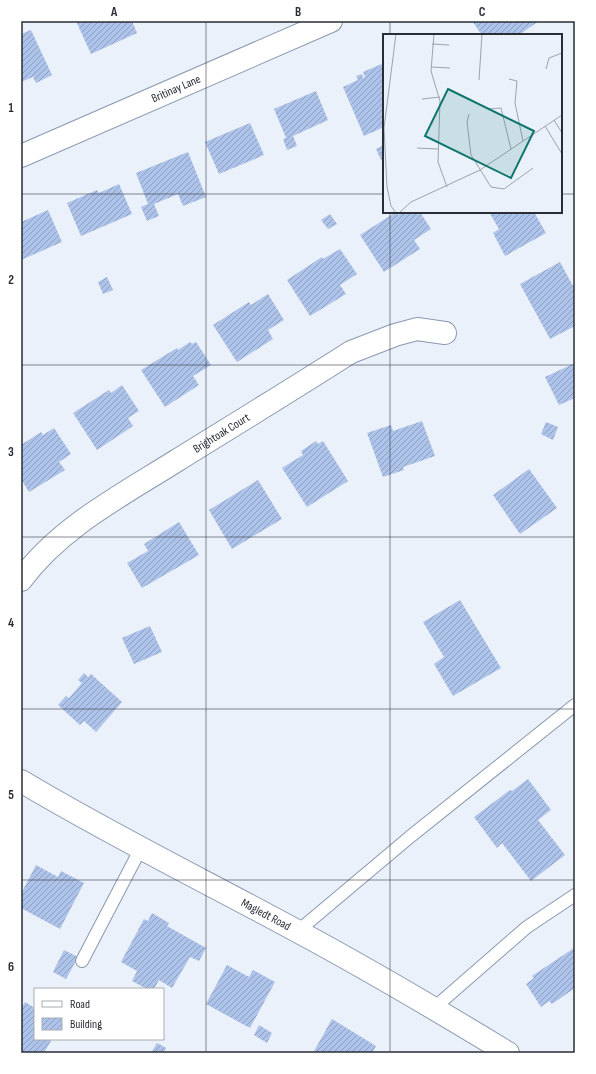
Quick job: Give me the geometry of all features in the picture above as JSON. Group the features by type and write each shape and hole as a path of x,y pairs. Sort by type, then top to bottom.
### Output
{"street":[{"name":"Britinay Lane","path":"21,156 331,21"},
{"name":"Brightoak Court","path":"21,580 41,556 62,537 104,506 351,352 394,335 418,329 445,333"},
{"name":"Magledt Road","path":"21,781 88,820 298,931 434,1008 508,1053"}],"lane":[{"path":"298,931 411,836 575,705"},
{"path":"82,961 141,848"},
{"path":"434,1008 527,927 575,895"}],"building":[{"path":"76,21 132,21 137,33 91,54"},
{"path":"472,21 539,21 520,34 481,34"},
{"path":"31,30 52,75 36,83 33,77 21,82 21,34"},
{"path":"383,63 383,127 364,136 343,87 358,80 356,76 362,74 363,78 365,77 363,72"},
{"path":"316,91 328,120 293,136 297,146 287,150 283,139 286,138 274,109"},
{"path":"250,123 264,155 219,174 205,142"},
{"path":"383,146 383,159 381,160 376,149"},
{"path":"188,152 206,197 183,206 178,194 154,204 159,216 147,221 141,207 148,204 136,173"},
{"path":"119,184 132,214 81,236 67,203 97,190 99,193"},
{"path":"48,210 62,242 21,260 21,222"},
{"path":"394,213 398,215 401,213 421,213 431,229 414,240 420,249 384,272 360,235"},
{"path":"490,213 535,213 546,233 505,256 493,233 499,229"},
{"path":"330,214 337,224 328,229 321,220"},
{"path":"340,249 357,274 340,285 346,294 310,316 287,280 322,257 323,259"},
{"path":"560,262 573,286 575,285 575,326 550,339 520,284"},
{"path":"107,277 113,290 103,294 98,282"},
{"path":"268,294 284,320 268,330 273,339 237,362 213,325 249,302 251,305"},
{"path":"190,342 192,344 196,342 211,365 193,376 199,385 165,407 141,370 177,348 178,350"},
{"path":"575,363 575,398 559,405 545,377"},
{"path":"122,385 139,411 128,418 133,426 97,450 73,413 109,390 111,393"},
{"path":"422,421 435,456 403,467 404,470 383,477 367,433 391,425 393,431"},
{"path":"546,422 558,427 553,440 541,434"},
{"path":"54,428 71,454 59,462 65,470 29,492 21,479 21,445 41,432 43,435"},
{"path":"316,441 318,444 323,441 348,481 307,507 282,468 303,455 301,451"},
{"path":"529,469 557,508 520,534 493,495"},
{"path":"258,480 282,519 232,549 209,510"},
{"path":"179,522 199,555 142,588 127,563 148,551 144,544"},
{"path":"460,600 501,668 453,696 434,664 444,657 423,622"},
{"path":"150,626 162,652 134,664 122,638"},
{"path":"84,673 88,677 91,674 122,702 96,732 84,721 80,725 58,705 66,696 69,698 82,683 78,680"},
{"path":"528,779 551,810 538,820 565,855 531,881 502,843 497,848 474,817 510,790 512,791"},
{"path":"36,865 58,877 61,871 84,883 60,929 21,908 21,894"},
{"path":"152,913 169,923 167,926 206,948 199,961 190,957 172,988 159,980 155,988 145,988 132,981 137,971 121,962 144,919 148,921"},
{"path":"574,948 575,988 552,1004 549,1001 541,1007 526,984 534,978 532,976"},
{"path":"64,950 78,957 66,979 53,972"},
{"path":"227,965 249,977 253,970 275,982 250,1028 206,1004"},
{"path":"25,1002 34,1007 34,1040 51,1040 44,1053 21,1053 21,1009"},
{"path":"332,1019 376,1046 372,1053 313,1053"},
{"path":"259,1025 272,1033 267,1043 254,1035"},
{"path":"157,1043 166,1048 164,1053 151,1053"}]}
